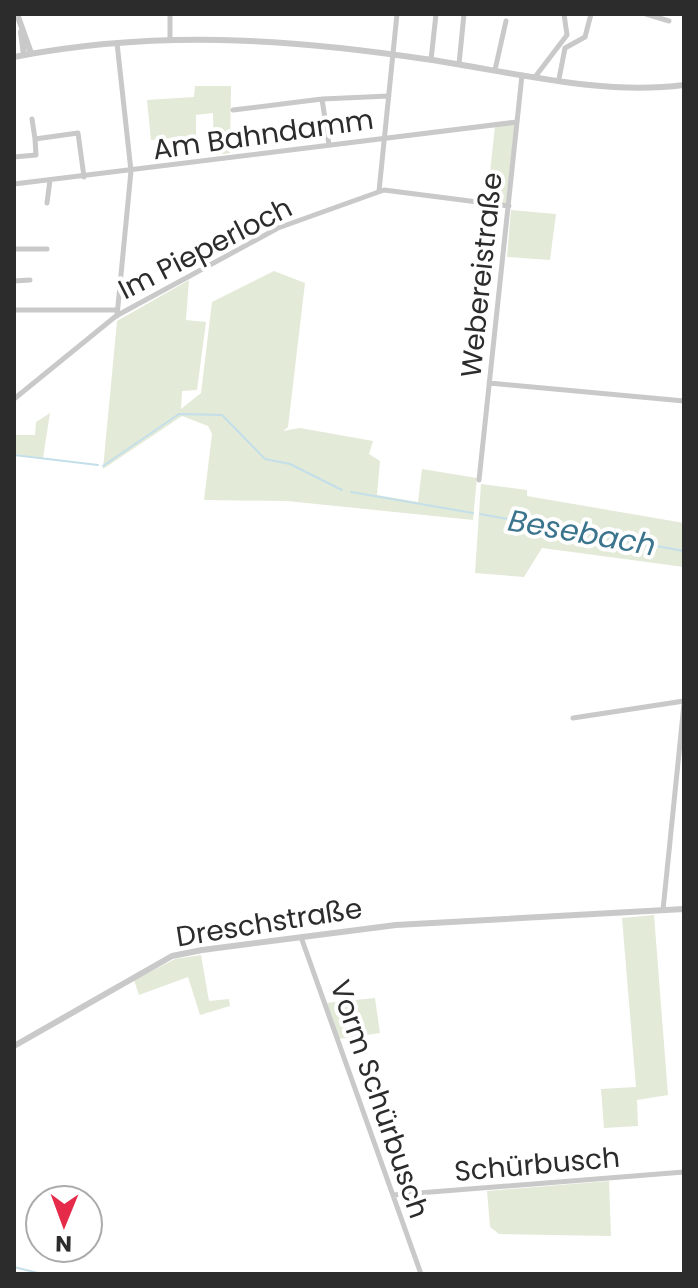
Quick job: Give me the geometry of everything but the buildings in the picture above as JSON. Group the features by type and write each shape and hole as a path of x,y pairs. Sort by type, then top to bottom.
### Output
{"street":[{"path":"17,14 27,54"},
{"path":"170,14 170,38"},
{"path":"379,191 397,14"},
{"path":"431,60 436,14"},
{"path":"459,64 464,14"},
{"path":"533,76 567,35 564,14"},
{"path":"559,79 563,52 572,42 585,37 591,14"},
{"path":"646,14 669,21"},
{"path":"495,70 506,21"},
{"path":"14,57 117,42 170,38 392,54 522,75 636,88 684,85"},
{"path":"14,310 117,313 131,171 117,42"},
{"name":"Webereistraße","path":"479,480 522,75"},
{"path":"233,110 322,99 389,96"},
{"path":"322,99 329,145"},
{"path":"14,157 36,155 32,119"},
{"name":"Am Bahndamm","path":"14,184 517,122"},
{"path":"35,139 78,133 84,177"},
{"path":"47,203 50,180"},
{"name":"Im Pieperloch","path":"14,399 117,313 271,232 379,191 509,206"},
{"path":"14,249 47,249"},
{"path":"14,281 30,280"},
{"path":"489,383 684,401"},
{"path":"573,718 684,702 663,910"},
{"name":"Dreschstraße","path":"14,1046 172,956 396,925 684,909"},
{"name":"Vorm Schürbusch","path":"301,937 421,1274"},
{"name":"Schürbusch","path":"393,1195 684,1172"}],"green space":[{"path":"195,86 231,86 230,153 214,155 213,113 196,115 196,136 151,140 147,100 194,97"},
{"path":"515,124 506,203 487,201 495,126"},
{"path":"511,210 556,214 550,260 507,257"},
{"path":"274,271 305,283 288,427 283,431 300,428 373,441 369,454 380,461 377,495 418,502 422,469 477,478 473,520 287,501 204,500 212,434 208,426 182,416 103,469 117,321 189,280 186,320 206,322 197,390 182,391 181,409 201,393 212,302"},
{"path":"50,413 43,458 14,454 14,435 35,435 36,422"},
{"path":"481,484 527,490 527,496 684,523 684,567 542,548 524,577 475,573"},
{"path":"654,915 668,1095 637,1100 638,1126 604,1128 601,1089 636,1087 622,918"},
{"path":"201,955 209,1001 229,999 230,1006 200,1015 188,977 139,995 134,980 175,959"},
{"path":"375,998 380,1033 339,1039 326,1003"},
{"path":"609,1181 611,1236 499,1234 490,1227 487,1191"}],"waterway":[{"name":"Besebach","path":"103,466 179,414 222,415 265,459 290,464 342,490"},
{"name":"Besebach","path":"14,455 98,465"},
{"name":"Besebach","path":"351,492 473,513"},
{"name":"Besebach","path":"480,514 684,551"},
{"path":"14,1267 42,1274"}]}
